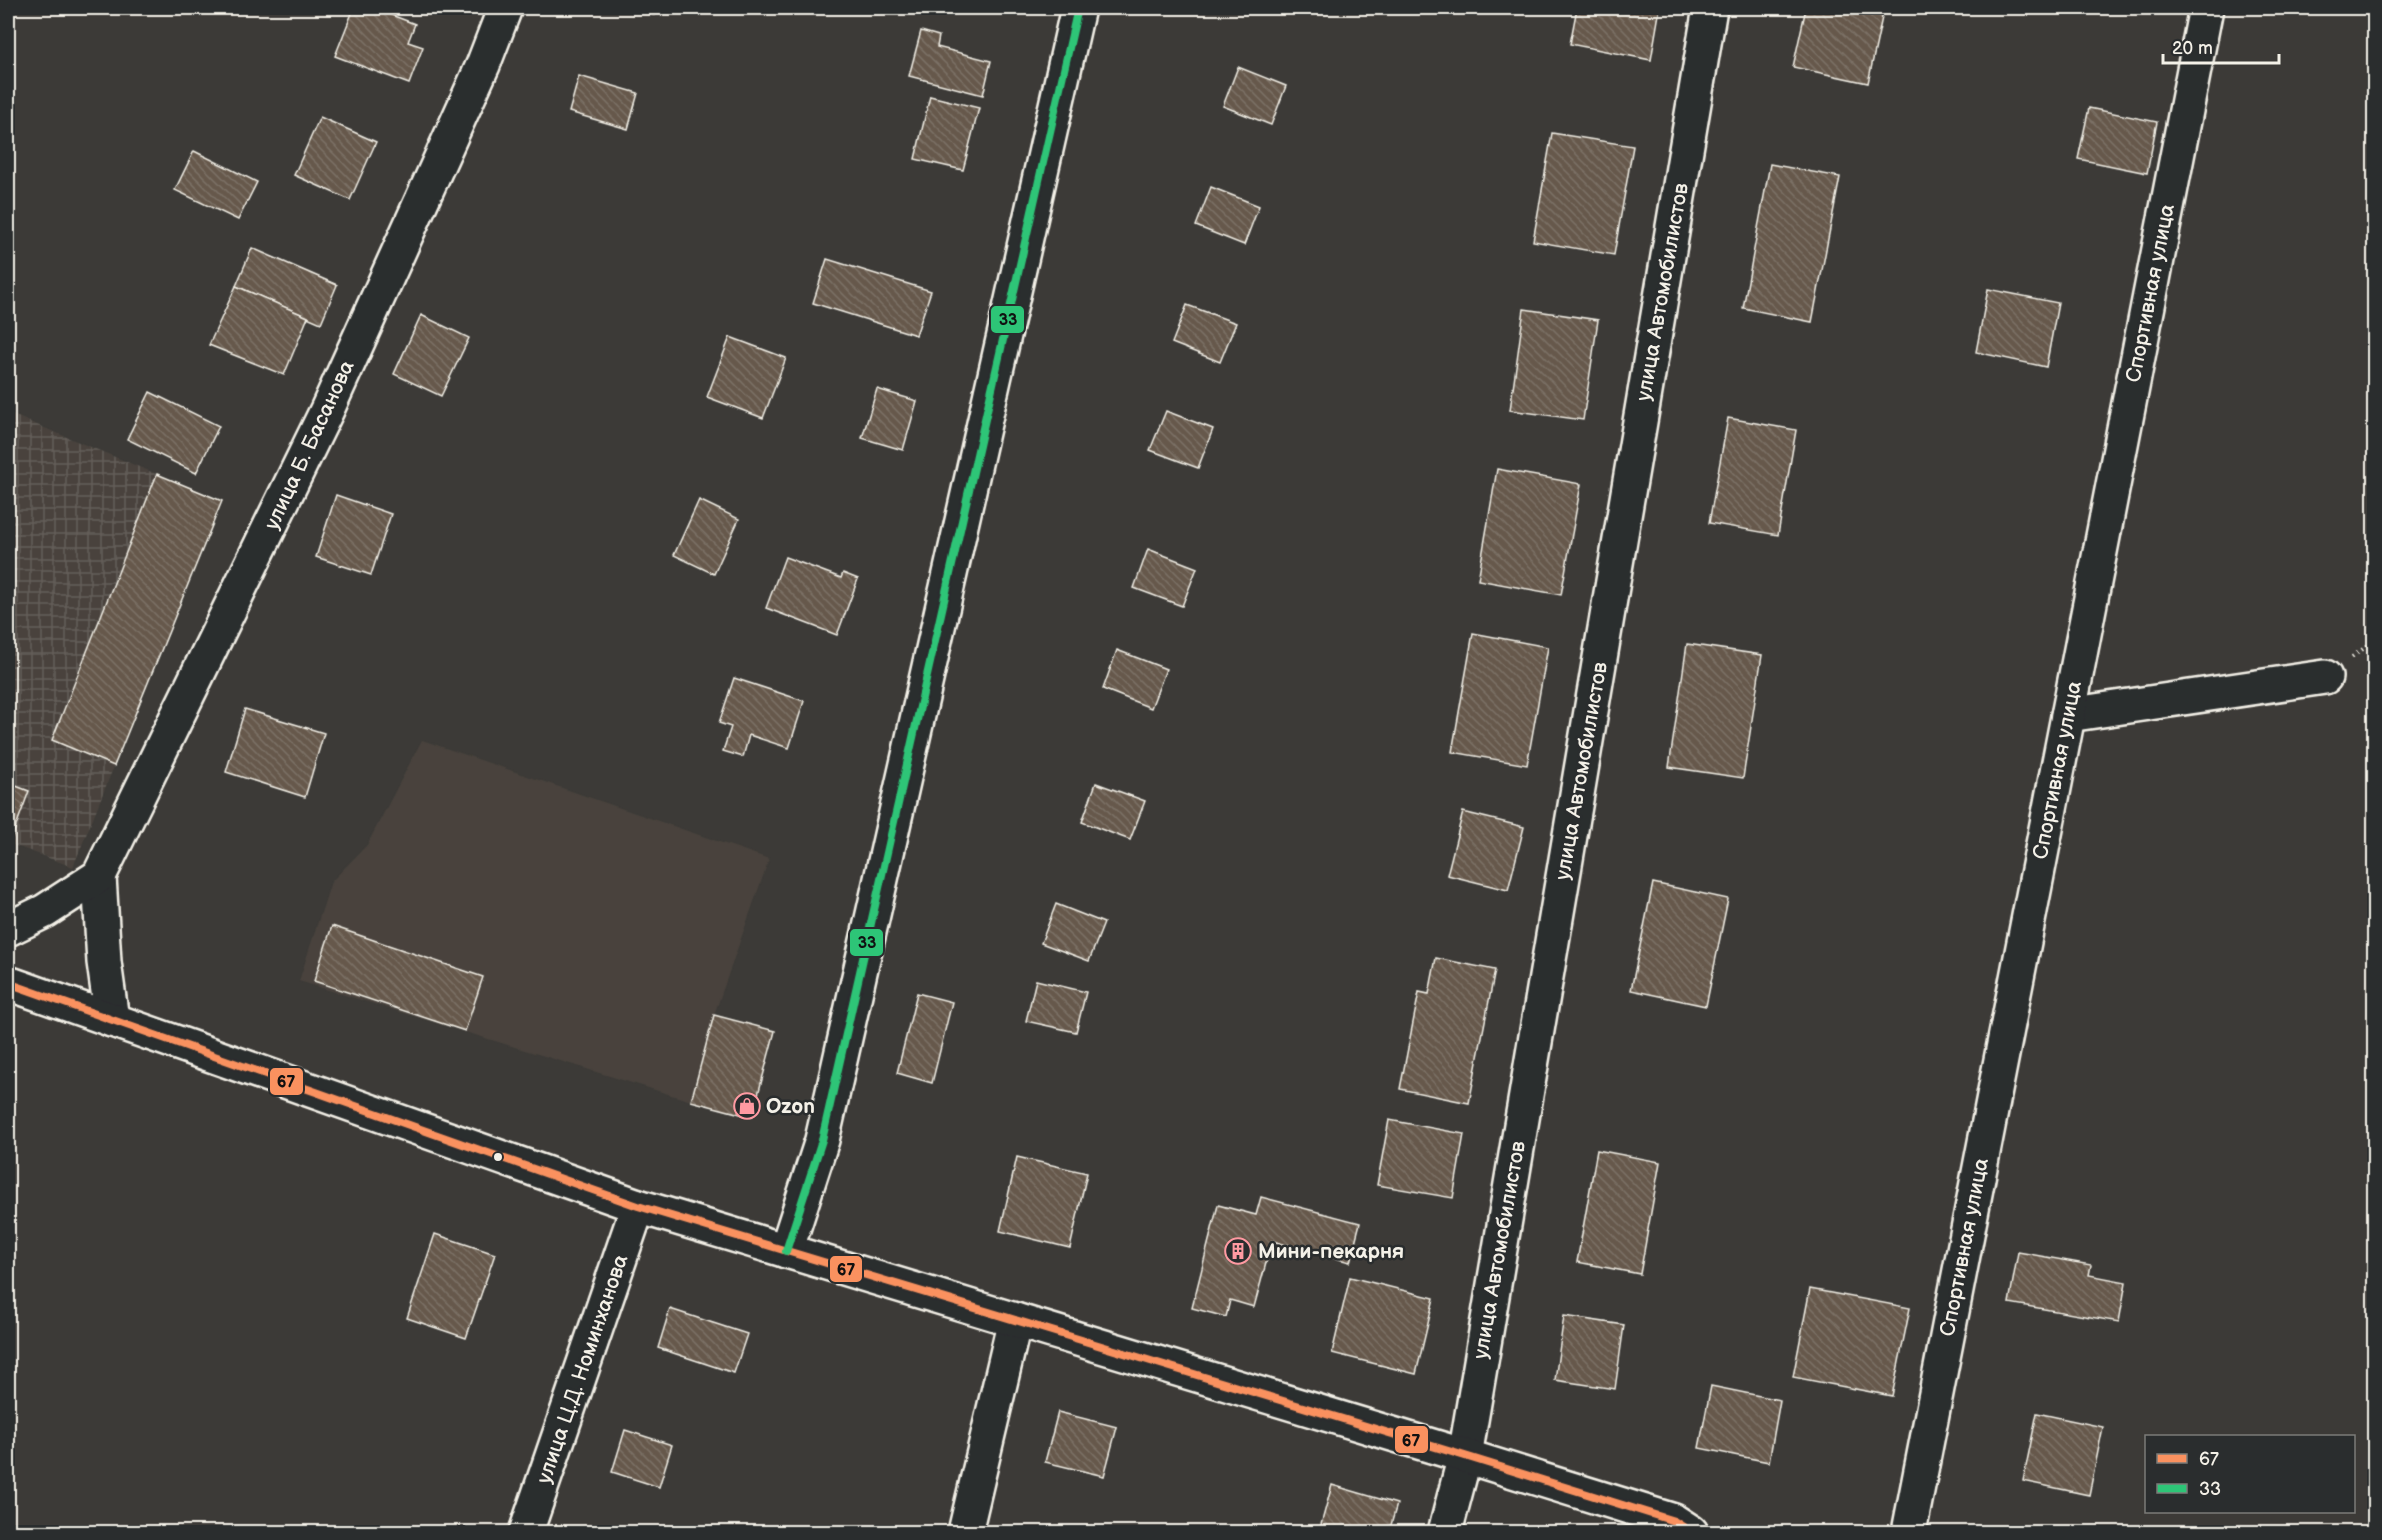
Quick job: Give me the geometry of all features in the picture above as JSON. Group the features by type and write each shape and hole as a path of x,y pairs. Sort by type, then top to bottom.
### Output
{"street":[{"name":"улица Б. Басанова","path":"99,876 327,410 483,64 505,8"},
{"path":"786,1251 822,1140 1078,8"},
{"name":"улица Автомобилистов","path":"1445,1533 1465,1456 1710,8"},
{"name":"Спортивная улица","path":"1909,1533 2206,8"},
{"path":"2068,715 2325,677"},
{"path":"8,929 45,911 99,876 104,962 112,1020"},
{"path":"8,983 638,1206 1465,1456 1674,1521 1690,1533"},
{"name":"улица Ц.Д. Номинханова","path":"526,1533 638,1206"},
{"path":"966,1533 1015,1320"}],"shaded area":[{"path":"8,413 222,501 73,867 8,843"},
{"path":"422,740 769,859 714,1015 691,1101 299,981 331,882 367,845"}],"building":[{"path":"354,8 373,8 415,24 408,42 423,47 409,84 335,56"},
{"path":"626,8 656,8 654,15"},
{"path":"1577,8 1660,8 1651,60 1570,44"},
{"path":"1806,8 1884,8 1868,83 1793,67"},
{"path":"921,31 939,36 937,47 991,61 983,95 909,76"},
{"path":"1238,67 1286,86 1271,125 1223,106"},
{"path":"579,76 638,93 628,129 569,112"},
{"path":"930,96 979,108 963,170 915,159"},
{"path":"2089,108 2157,122 2147,173 2078,159"},
{"path":"320,117 376,142 350,200 294,175"},
{"path":"1552,133 1633,146 1614,255 1533,241"},
{"path":"194,151 257,182 238,220 175,190"},
{"path":"1770,164 1840,177 1812,322 1743,308"},
{"path":"1211,187 1259,206 1244,245 1196,226"},
{"path":"252,248 337,285 321,323 236,286"},
{"path":"827,259 931,291 916,335 813,303"},
{"path":"236,286 308,317 284,375 209,345"},
{"path":"1988,289 2058,303 2046,367 1976,352"},
{"path":"1187,305 1236,323 1220,362 1172,343"},
{"path":"1524,309 1598,320 1583,420 1510,410"},
{"path":"421,315 469,338 441,396 394,374"},
{"path":"730,337 786,358 763,418 707,397"},
{"path":"877,389 917,401 903,450 862,438"},
{"path":"150,392 219,426 196,473 127,439"},
{"path":"1166,411 1213,429 1198,468 1150,450"},
{"path":"1728,418 1796,430 1778,535 1709,523"},
{"path":"1497,469 1581,484 1561,595 1478,580"},
{"path":"157,474 222,501 114,766 52,740"},
{"path":"336,495 391,514 371,575 316,557"},
{"path":"699,500 739,519 714,574 674,555"},
{"path":"1148,549 1197,568 1182,606 1134,588"},
{"path":"785,557 841,578 843,573 858,579 837,635 766,608"},
{"path":"1473,633 1548,647 1527,765 1452,752"},
{"path":"1687,644 1762,655 1743,778 1669,767"},
{"path":"1117,650 1166,669 1151,708 1103,689"},
{"path":"734,678 804,701 789,748 749,735 743,757 723,751 731,727 719,723"},
{"path":"245,709 324,733 305,797 226,772"},
{"path":"8,783 29,791 8,848"},
{"path":"1096,783 1145,801 1130,840 1082,822"},
{"path":"1463,812 1524,827 1508,890 1447,875"},
{"path":"1653,883 1728,899 1706,1006 1631,990"},
{"path":"1056,904 1104,923 1089,961 1041,943"},
{"path":"332,926 483,977 465,1031 314,981"},
{"path":"1436,958 1495,970 1469,1103 1400,1089 1419,992 1429,994"},
{"path":"1036,980 1086,992 1076,1032 1026,1021"},
{"path":"917,993 952,1002 932,1083 897,1073"},
{"path":"714,1015 775,1031 752,1117 691,1101"},
{"path":"1389,1120 1464,1134 1453,1198 1377,1185"},
{"path":"1597,1150 1660,1162 1640,1274 1577,1262"},
{"path":"1017,1157 1087,1173 1070,1248 1000,1231"},
{"name":"Мини-пекарня","path":"1261,1197 1360,1223 1350,1262 1272,1241 1254,1307 1230,1300 1226,1317 1192,1308 1218,1205 1256,1215"},
{"path":"435,1234 495,1254 466,1338 407,1318"},
{"path":"2018,1252 2091,1265 2089,1275 2126,1282 2119,1322 2009,1303"},
{"path":"1350,1277 1434,1298 1416,1374 1332,1353"},
{"path":"1810,1289 1910,1308 1892,1396 1793,1377"},
{"path":"670,1309 747,1334 734,1373 658,1348"},
{"path":"1564,1316 1624,1325 1615,1389 1555,1380"},
{"path":"1711,1386 1780,1400 1769,1462 1699,1448"},
{"path":"1058,1412 1117,1427 1104,1476 1045,1462"},
{"path":"2037,1413 2103,1427 2089,1495 2023,1481"},
{"path":"625,1430 672,1445 659,1487 612,1472"},
{"path":"1332,1485 1397,1504 1389,1532 1319,1532"}],"transit line":[{"name":"33","path":"786,1251 822,1140 1078,8"},
{"name":"67","path":"8,983 638,1206 1465,1456 1674,1521 1691,1532"}],"place":[{"name":"Ozon","path":"747,1106"},
{"name":"Мини-пекарня","path":"1238,1251"}]}
